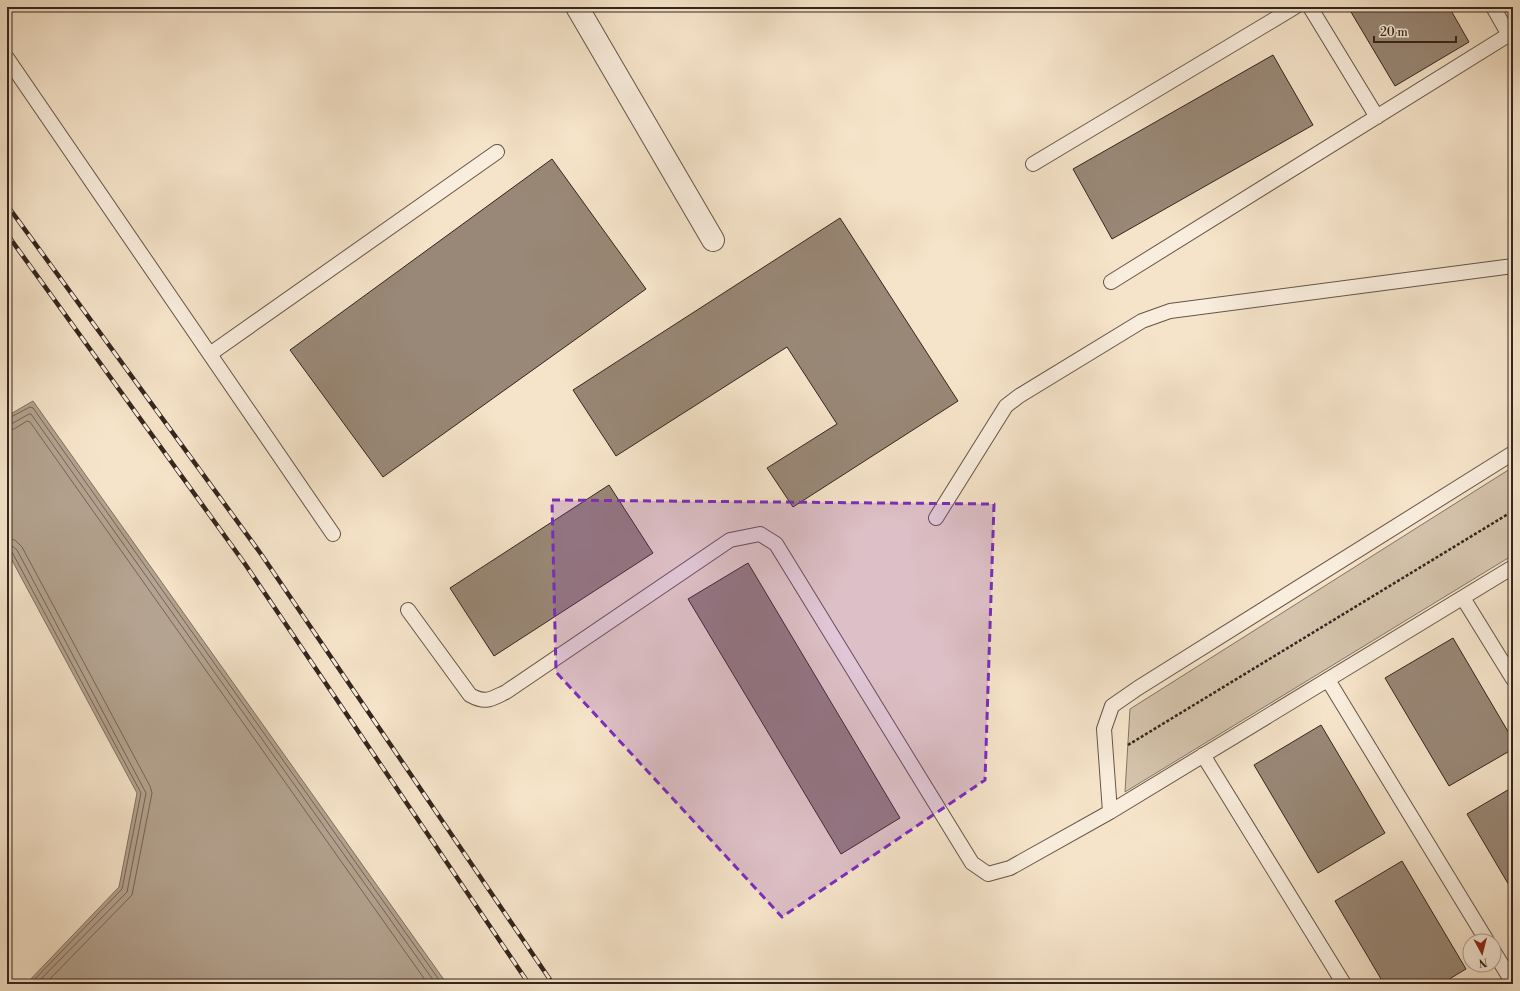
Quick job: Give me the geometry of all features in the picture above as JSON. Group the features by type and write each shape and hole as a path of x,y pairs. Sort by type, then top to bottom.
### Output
{"street":[{"path":"577,7 713,240"}],"lane":[{"path":"1033,164 1295,7"},
{"path":"1310,7 1377,117"},
{"path":"1111,282 1511,34 1493,7"},
{"path":"7,58 333,534"},
{"path":"210,354 497,152"},
{"path":"936,518 1006,406 1019,396 1142,321 1170,311 1513,266"},
{"path":"1110,812 1104,729 1112,706 1138,688 1513,453"},
{"path":"408,610 470,695 479,700 490,700 506,692 730,540 760,534 776,544 972,863 988,874 1010,868 1110,812 1513,568"},
{"path":"1463,598 1513,679"},
{"path":"1328,680 1482,933"},
{"path":"1203,756 1344,984"},
{"path":"1502,965 1513,983"}],"path":[{"path":"1128,745 1513,511"}],"highlighted area":[{"path":"552,500 994,504 985,780 782,917 556,672"}],"shaded area":[{"path":"1513,467 1513,555 1125,792 1130,709"}],"water":[{"path":"33,401 447,984 26,984 119,887 137,793 7,551 7,416"}],"building":[{"path":"1348,7 1449,7 1469,42 1395,86"},
{"path":"1273,55 1313,125 1112,239 1073,169"},
{"path":"552,159 646,289 383,477 290,350"},
{"path":"840,218 958,401 793,507 767,468 837,424 787,347 616,456 573,390"},
{"path":"609,485 653,553 494,656 450,588"},
{"path":"748,563 900,818 841,854 688,599"},
{"path":"1453,638 1513,740 1513,749 1449,786 1385,678"},
{"path":"1321,725 1385,833 1318,873 1254,765"},
{"path":"1513,787 1513,892 1467,814"},
{"path":"1402,861 1462,962 1462,971 1441,984 1384,984 1335,901"}],"railway":[{"path":"7,205 261,554 553,984"},
{"path":"7,234 245,564 529,984"}]}
